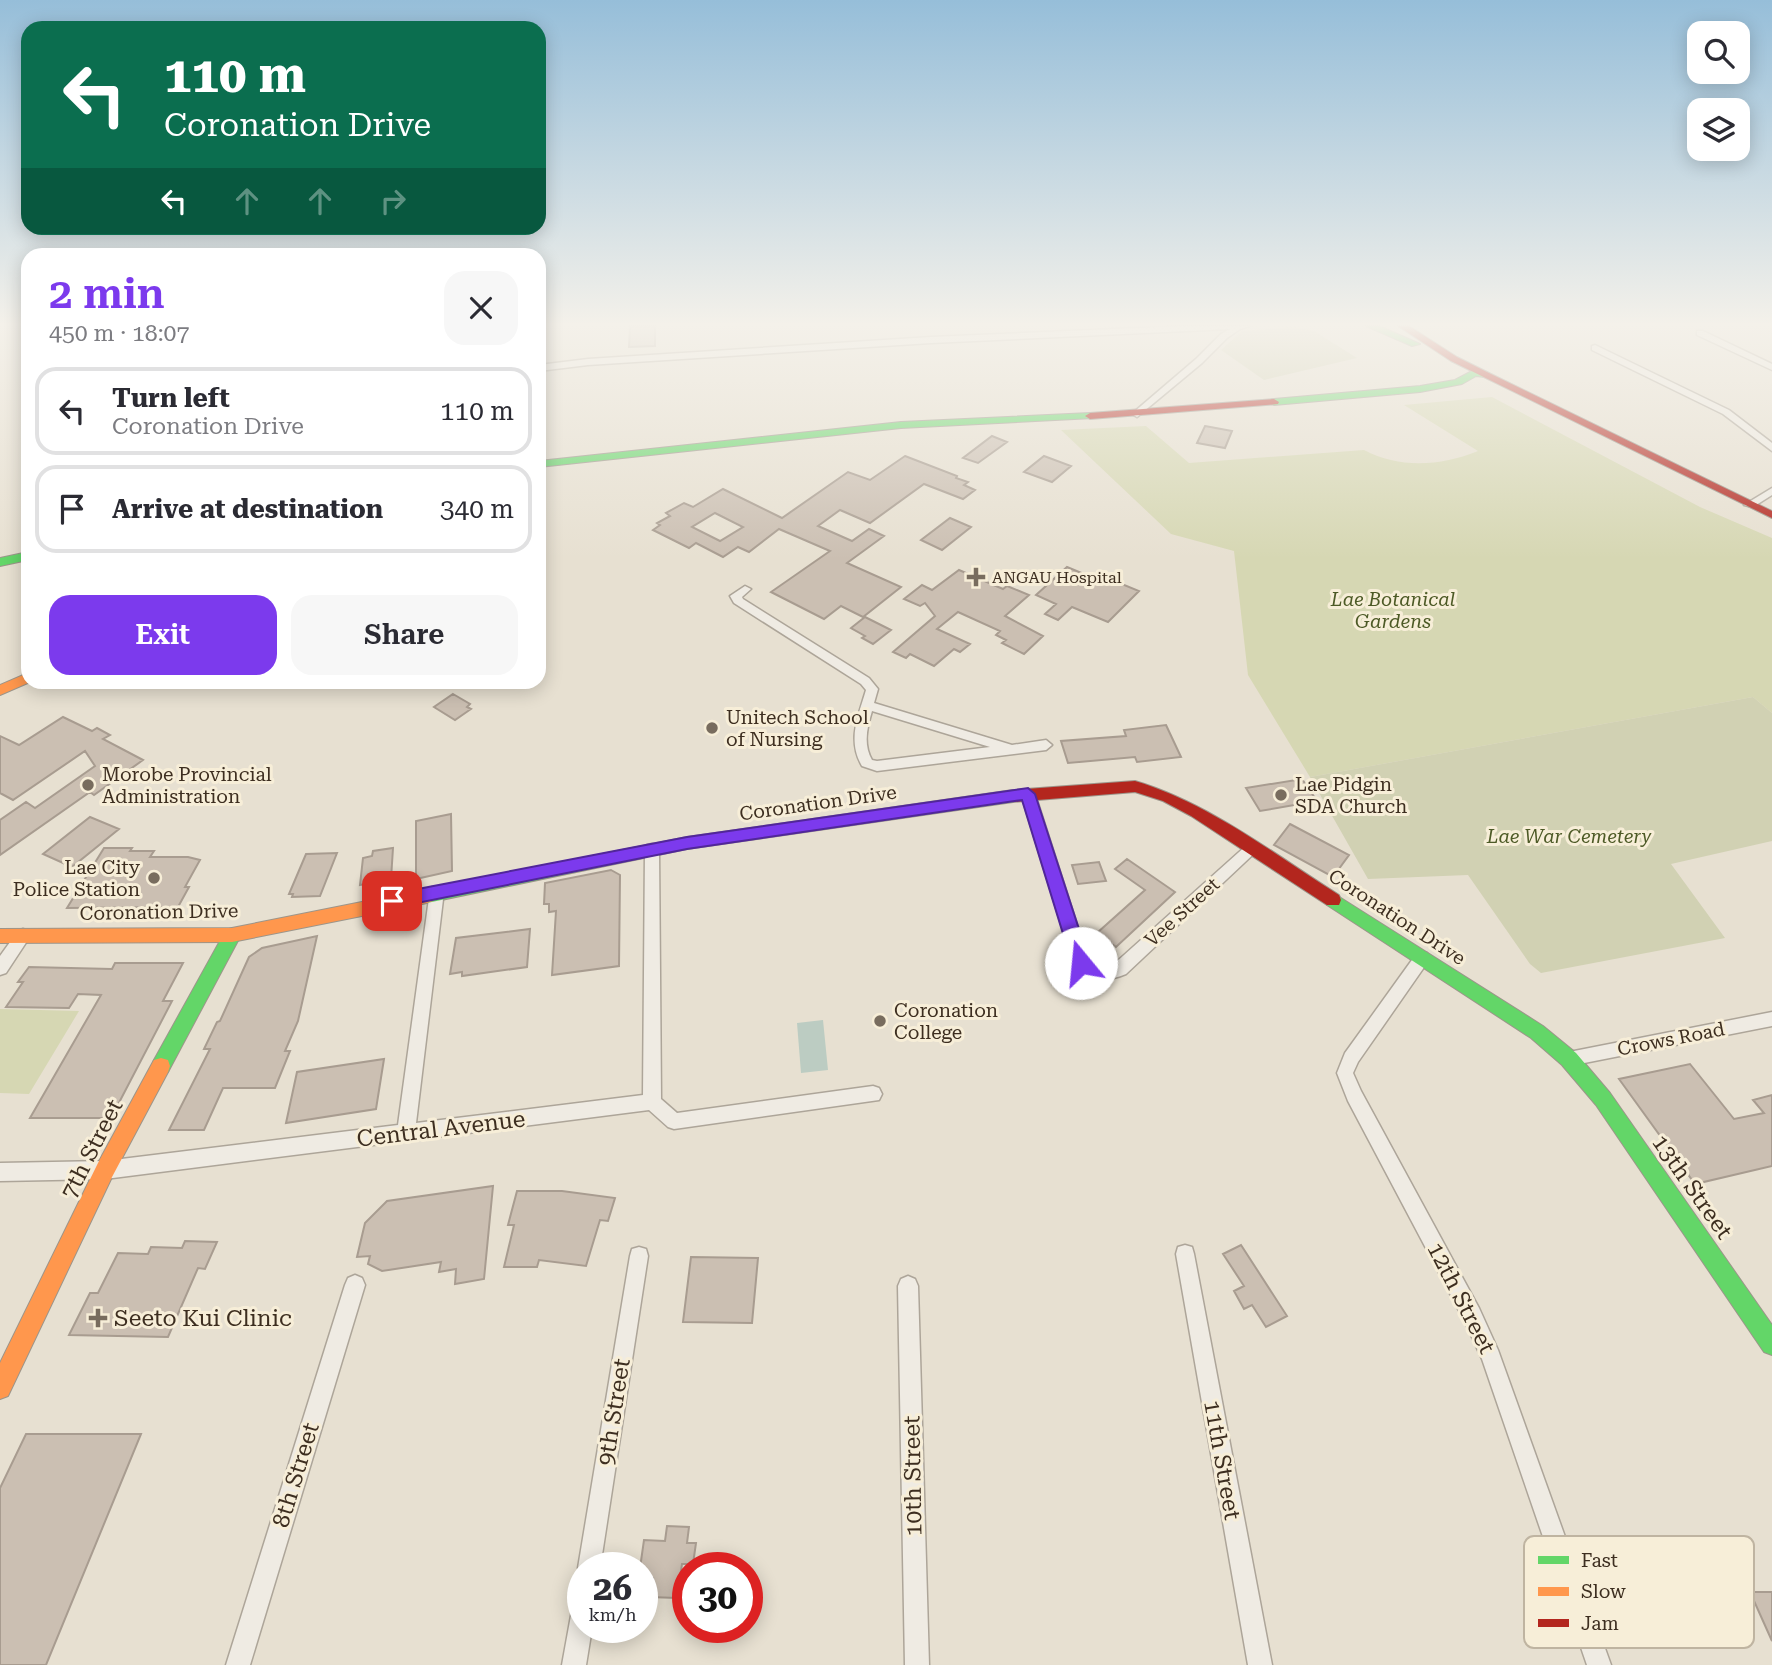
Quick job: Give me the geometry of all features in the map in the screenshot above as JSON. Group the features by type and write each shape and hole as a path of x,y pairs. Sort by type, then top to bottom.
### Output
{"main road":[{"path":"546,463 901,425 1137,414 1254,404"},
{"path":"1540,404 1772,515"},
{"path":"0,562 21,558"},
{"path":"0,690 21,681"},
{"name":"Coronation Drive","path":"0,936 232,935 652,849 1028,794 1135,786 1168,797 1253,848 1537,1032 1569,1059"},
{"name":"7th Street","path":"0,1388 105,1170 232,935"},
{"name":"13th Street","path":"1569,1059 1603,1099 1772,1344"}],"street":[{"path":"1137,414 1149,404"},
{"path":"1709,404 1726,412 1772,447"},
{"path":"1749,505 1772,491"},
{"path":"745,589 736,596 738,601 865,681 872,689 858,739 860,754 867,764 877,766 1046,745"},
{"path":"868,706 1012,749"},
{"name":"Vee Street","path":"1028,794 1081,963 1099,974 1113,973 1120,969 1253,848"},
{"path":"652,849 652,1102 674,1121 873,1094"},
{"path":"405,1134 437,891"},
{"path":"0,968 23,935"},
{"name":"12th Street","path":"1422,958 1351,1058 1345,1073 1354,1095 1472,1315 1491,1357 1554,1536"},
{"name":"Crows Road","path":"1569,1059 1772,1019"},
{"name":"Central Avenue","path":"0,1172 105,1170 652,1102"},
{"name":"11th Street","path":"1185,1254 1260,1665"},
{"name":"9th Street","path":"592,1552 639,1256"},
{"name":"8th Street","path":"238,1665 355,1285"},
{"name":"10th Street","path":"908,1286 917,1665"},
{"path":"574,1665 578,1643"},
{"name":"12th Street","path":"1593,1648 1599,1665"}],"green space":[{"name":"Lae Botanical Gardens","path":"1505,404 1700,507 1772,538 1772,713 1753,697 1310,777 1248,675 1234,551 1171,534 1061,430 1146,426 1189,463 1364,450 1392,460 1421,463 1450,460 1478,451 1404,405"},
{"name":"Lae War Cemetery","path":"1753,697 1772,713 1772,841 1671,864 1725,938 1541,973 1530,964 1468,875 1368,879 1310,777"},
{"path":"0,1009 79,1011 29,1094 0,1093"}],"shaded area":[{"path":"823,1020 828,1070 801,1073 797,1023"}],"building":[{"path":"1205,426 1232,431 1225,448 1197,443"},
{"path":"992,436 1007,442 978,463 963,458"},
{"path":"905,456 957,476 956,478 968,482 964,485 975,490 963,499 924,484 870,523 840,510 818,526 852,541 869,529 884,536 847,563 901,587 863,617 841,606 824,619 771,592 830,551 779,529 749,552 738,547 723,557 696,543 689,548 653,530 660,525 657,523 670,516 666,513 684,503 693,507 723,489 782,518 848,472 870,480","holes":["715,513 743,527 720,541 692,527"]},
{"path":"1044,456 1071,466 1052,482 1024,472"},
{"path":"950,518 971,527 942,550 921,540"},
{"path":"1067,567 1108,584 1112,580 1139,591 1108,622 1072,607 1058,620 1045,614 1056,604 1036,595"},
{"path":"959,570 1003,589 1007,586 1029,595 1005,616 1043,636 1024,654 1002,643 1006,640 996,635 1000,631 958,612 937,629 970,644 960,652 954,649 934,666 910,654 906,658 893,652 935,616 925,603 920,606 904,599 922,585 932,590"},
{"path":"865,617 891,630 873,644 851,628"},
{"path":"453,694 470,704 467,707 471,709 455,720 434,707"},
{"name":"Morobe Provincial Administration","path":"63,717 92,731 97,728 110,735 103,739 143,760 94,795 90,792 0,855 0,820 26,802 35,808 95,766 85,751 13,800 0,793 0,736 19,745"},
{"path":"1166,725 1181,757 1137,762 1135,757 1068,763 1061,741 1126,736 1124,730"},
{"name":"Lae Pidgin SDA Church","path":"1302,779 1317,801 1260,811 1246,788"},
{"path":"451,814 452,871 416,879 416,821"},
{"path":"90,817 119,829 72,867 43,854"},
{"path":"1290,824 1349,855 1333,877 1274,845"},
{"name":"Lae City Police Station","path":"104,848 132,848 130,851 154,851 150,857 188,857 200,860 185,887 189,887 178,907 67,908"},
{"path":"393,848 391,879 360,885 363,858 372,856 373,851"},
{"path":"337,853 320,896 292,897 293,894 289,894 306,854"},
{"path":"1127,859 1175,892 1116,947 1097,933 1145,890 1115,869"},
{"path":"1099,862 1106,881 1078,884 1072,865"},
{"path":"611,870 620,875 619,966 552,975 556,911 549,912 549,904 544,904 545,883"},
{"path":"530,929 527,967 462,976 462,972 450,974 456,938"},
{"path":"317,936 298,1021 285,1051 290,1051 275,1088 223,1088 204,1130 169,1130 210,1049 204,1049 249,957 262,948"},
{"path":"115,963 183,963 163,1001 172,1001 111,1118 30,1118 101,995 78,994 69,1008 6,1007 23,982 18,982 29,967 112,969"},
{"path":"384,1059 376,1109 286,1123 297,1072"},
{"path":"1690,1064 1734,1119 1764,1113 1753,1100 1772,1095 1772,1166 1695,1184 1619,1079"},
{"path":"493,1186 484,1279 455,1284 456,1269 439,1272 441,1262 382,1271 368,1264 370,1256 357,1257 365,1223 387,1201"},
{"path":"517,1191 562,1191 615,1198 608,1221 600,1220 586,1266 539,1260 537,1267 504,1267 514,1225 508,1225"},
{"path":"185,1241 217,1242 205,1269 198,1268 168,1337 69,1335 90,1293 98,1293 118,1253 148,1254 151,1247 182,1248"},
{"path":"1241,1245 1287,1316 1266,1327 1252,1305 1244,1309 1234,1291 1244,1286 1223,1254"},
{"path":"691,1257 758,1258 752,1323 683,1322"},
{"path":"26,1434 141,1434 46,1665 0,1665 0,1488"},
{"path":"667,1526 689,1527 687,1543 696,1543 695,1552 672,1552 672,1598 658,1597 658,1552 642,1552 644,1540 665,1541"},
{"path":"1754,1592 1772,1592 1772,1641 1754,1601"}],"traffic: fast":[{"path":"546,463 901,425 1090,416"},
{"path":"0,562 21,558"},
{"path":"427,896 687,843 1013,796"},
{"path":"1333,900 1537,1032 1569,1059 1603,1099 1772,1344"},
{"path":"161,1066 232,935"}],"traffic: slow":[{"path":"0,690 21,681"},
{"path":"0,936 232,935 427,896"},
{"path":"0,1388 105,1170 161,1066"}],"traffic: jam":[{"path":"1090,416 1252,404"},
{"path":"1545,404 1772,515"},
{"path":"1013,796 1135,786 1168,797 1196,812 1333,900"}],"place":[{"name":"ANGAU Hospital","path":"976,577"},
{"name":"Unitech School of Nursing","path":"712,728"},
{"name":"Morobe Provincial Administration","path":"88,785"},
{"name":"Lae Pidgin SDA Church","path":"1281,795"},
{"name":"Lae City Police Station","path":"154,878"},
{"name":"Coronation College","path":"880,1021"},
{"name":"Seeto Kui Clinic","path":"98,1318"}],"route":[{"path":"392,901 687,843 1028,794 1081,963"}]}
